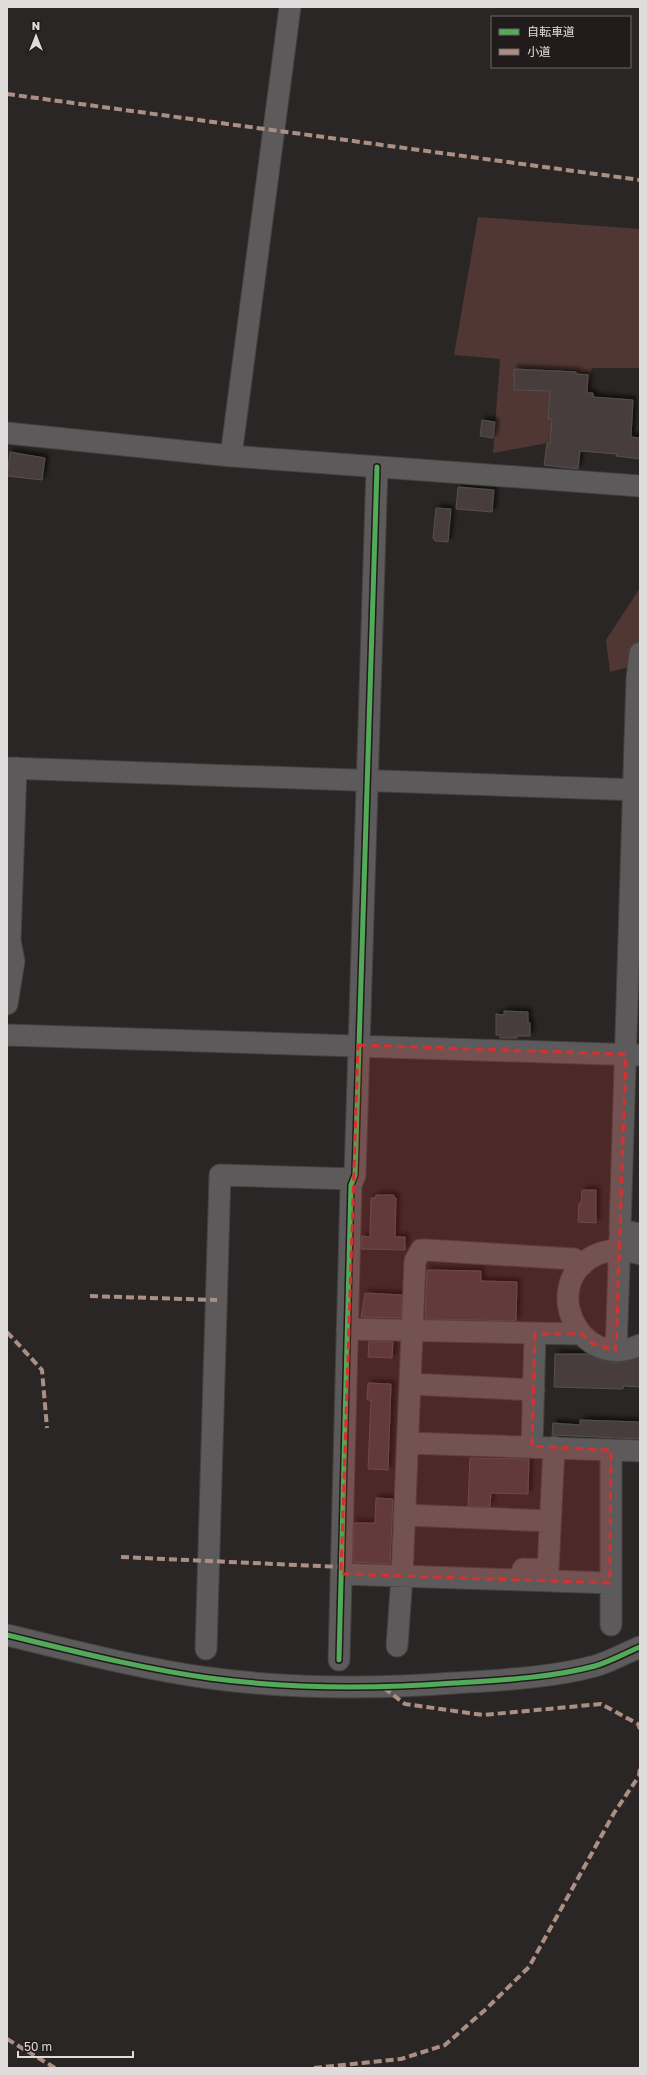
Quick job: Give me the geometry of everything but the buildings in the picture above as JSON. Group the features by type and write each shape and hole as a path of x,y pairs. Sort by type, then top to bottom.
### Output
{"street":[{"path":"231,456 290,7"},
{"path":"7,433 231,456 640,486"},
{"path":"339,1660 351,1185 353,1179 368,780 377,467"},
{"path":"616,1351 619,1240 633,1055 636,887 637,678 640,653"},
{"path":"7,1004 14,961 10,941 11,768 637,789"},
{"path":"7,1035 358,1045 633,1055"},
{"path":"206,1649 220,1175 353,1179"},
{"path":"640,1234 619,1240 605,1251 592,1257 582,1265 573,1278 568,1292 568,1307 572,1322 581,1334 591,1343 616,1351 632,1349 640,1346"},
{"path":"619,1240 640,1254"},
{"path":"397,1646 405,1515 415,1261 421,1250 574,1259 582,1265"},
{"path":"347,1329 581,1334"},
{"path":"532,1446 535,1334"},
{"path":"410,1384 534,1390"},
{"path":"408,1443 640,1450"},
{"path":"341,1574 402,1571 548,1570 554,1447"},
{"path":"611,1450 611,1625"},
{"path":"405,1515 550,1521"},
{"path":"402,1571 610,1583"},
{"path":"7,1636 93,1656 208,1678 283,1685 358,1688 384,1688 525,1678 596,1666 640,1647"}],"highlighted area":[{"path":"358,1045 626,1054 616,1351 591,1343 581,1334 535,1334 532,1446 611,1450 610,1583 341,1574"}],"shaded area":[{"path":"478,217 640,229 640,368 592,368 575,438 493,453 500,359 454,355"},
{"path":"640,588 640,664 610,672 606,640"}],"marked path":[{"path":"7,94 640,180"},
{"path":"90,1296 217,1300"},
{"path":"7,1332 42,1370 47,1428"},
{"path":"121,1557 341,1567"},
{"path":"384,1688 405,1704 483,1715 601,1704 638,1724 640,1729"},
{"path":"314,2068 401,2059 445,2045 486,2009 529,1967 614,1813 639,1776 640,1768"},
{"path":"7,2039 55,2068"}],"cycle path":[{"path":"339,1660 351,1185 355,1175 377,467"},
{"path":"7,1635 159,1670 240,1682 332,1687 423,1685 543,1676 595,1666 640,1647"}]}
